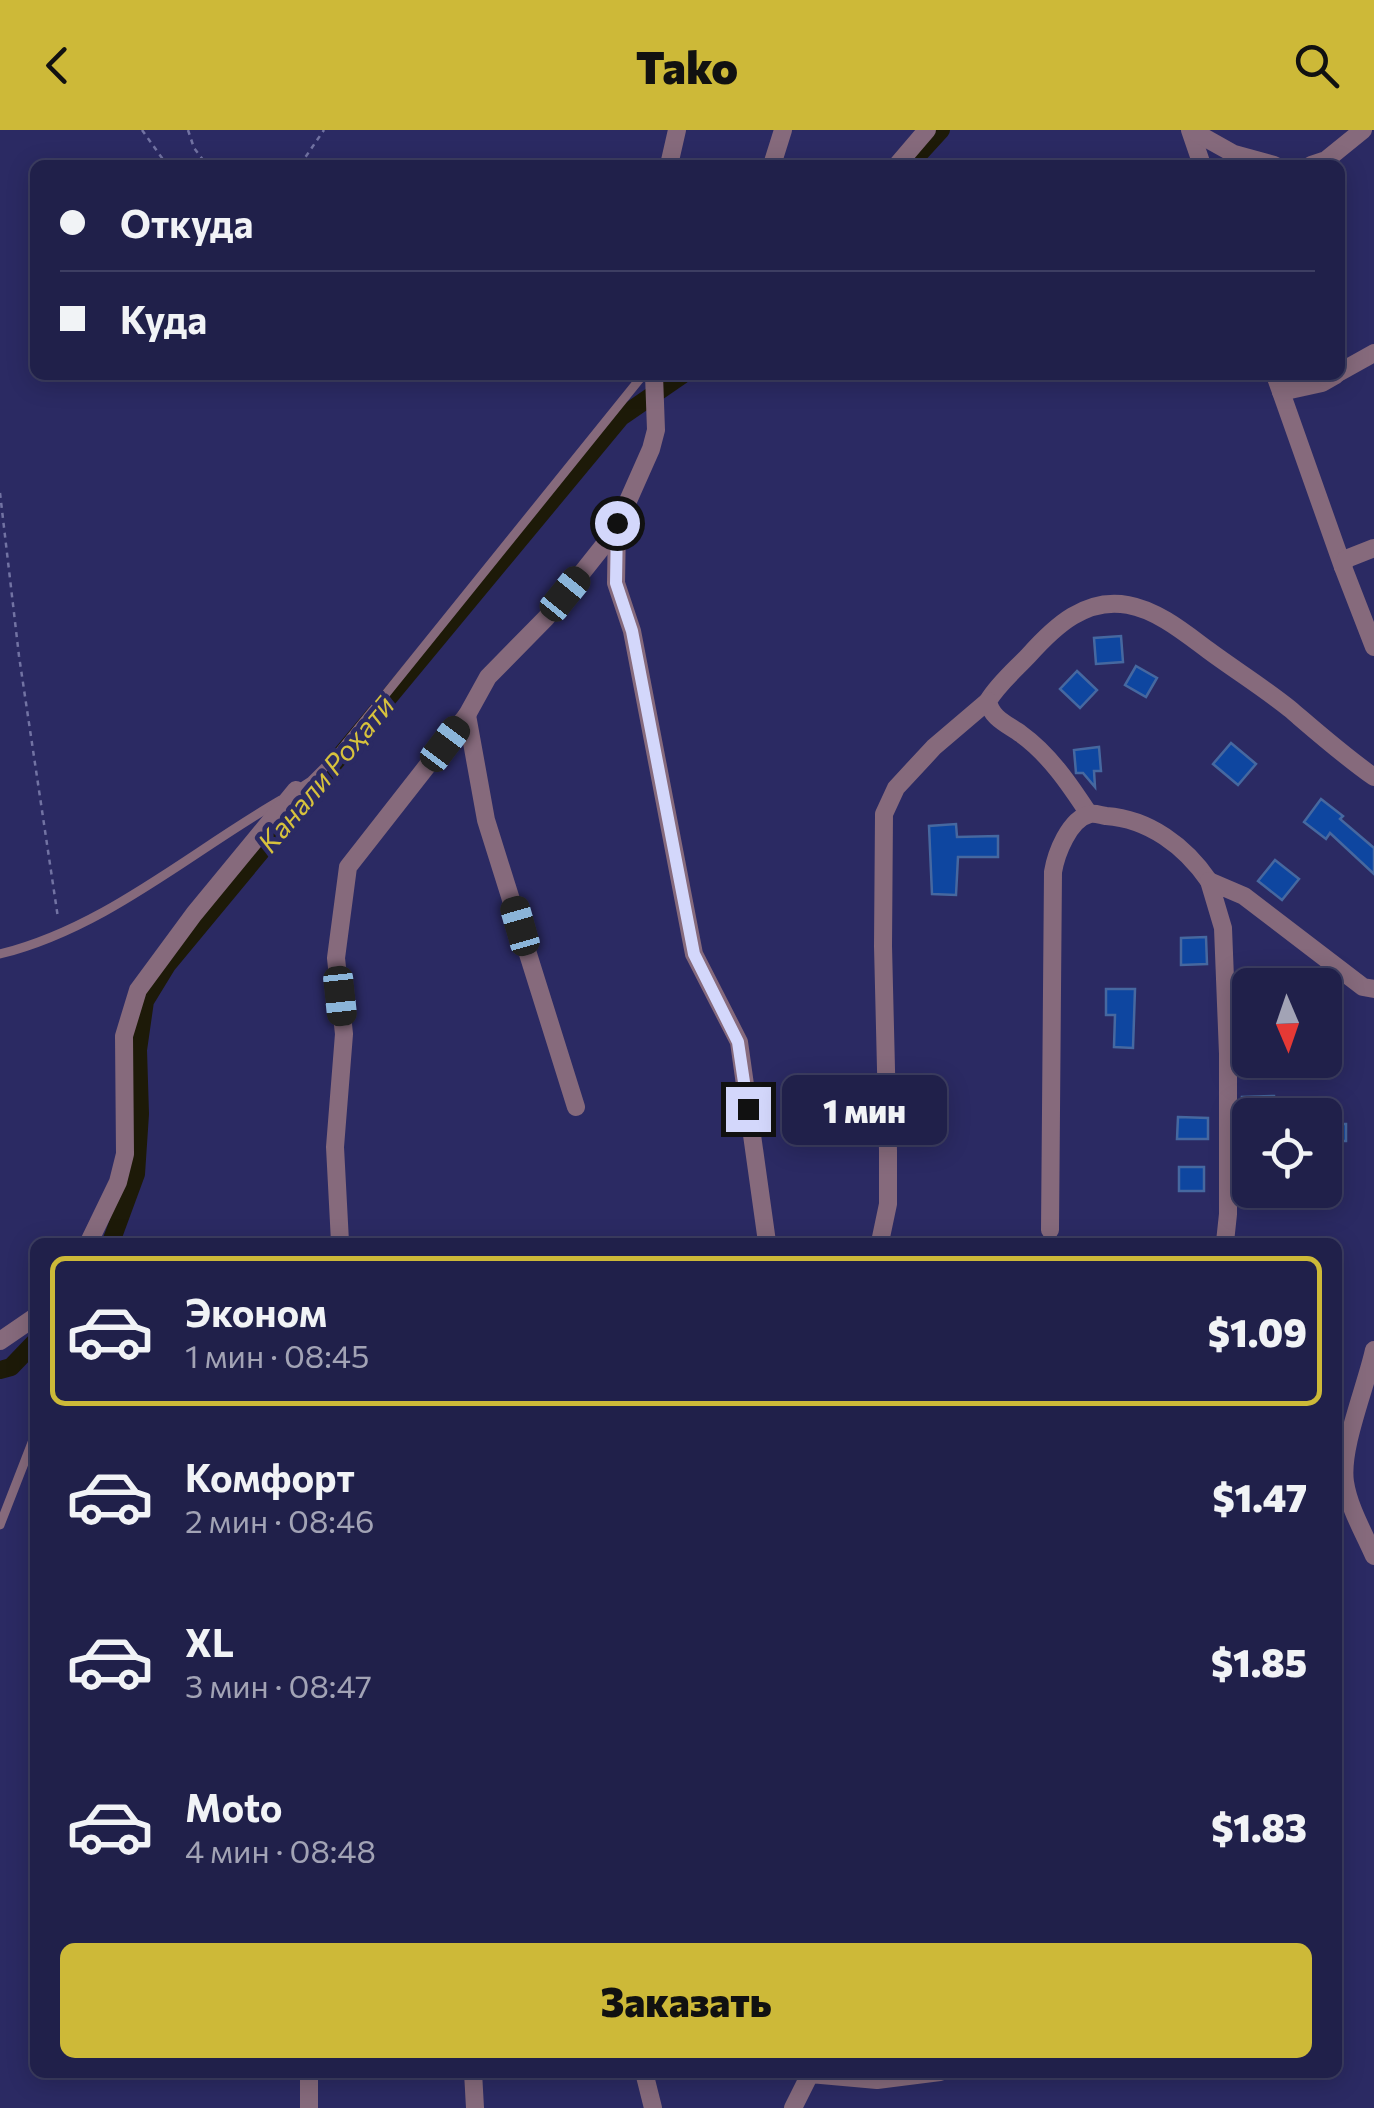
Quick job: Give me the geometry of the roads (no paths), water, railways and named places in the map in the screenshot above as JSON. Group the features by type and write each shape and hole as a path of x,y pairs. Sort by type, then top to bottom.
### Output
{"street":[{"path":"669,160 677,130"},
{"path":"774,160 784,130"},
{"path":"901,160 927,130"},
{"path":"1191,130 1200,160"},
{"path":"1191,130 1234,154 1256,160"},
{"path":"1326,160 1363,130"},
{"path":"1345,370 1374,353"},
{"path":"1327,380 1278,384 1374,647"},
{"path":"340,1238 335,1147 344,1034 336,958 344,881 354,857 467,715 488,677 546,618 604,545 651,450 656,430 655,382"},
{"path":"617,523 616,583 632,631 694,954 738,1042 767,1238"},
{"path":"1343,567 1346,559 1374,548"},
{"path":"881,1238 888,1204 884,814 896,788 1064,620 1104,605 1127,604 1149,612 1287,707 1337,752 1374,777"},
{"path":"988,700 992,714 1044,754 1089,814"},
{"path":"467,715 486,820 576,1106"},
{"path":"92,1238 118,1182 125,1154 124,1036 138,990 194,914 296,790"},
{"path":"1050,1230 1053,872 1056,853 1077,822 1089,814 1141,822 1186,853 1209,882 1223,928 1228,1054 1225,1238"},
{"path":"1209,882 1244,896 1364,988 1374,990"},
{"path":"0,1341 30,1320"},
{"path":"1374,1350 1344,1470 1351,1505 1374,1556"},
{"path":"309,2078 309,2108"},
{"path":"473,2078 475,2108"},
{"path":"646,2078 653,2108"},
{"path":"793,2108 808,2078"},
{"path":"859,2078 894,2078"}],"lane":[{"path":"0,954 61,933 112,908 296,790 335,758 655,382"},
{"path":"0,1525 30,1448"}],"waterway":[{"name":"Канали Роҳатӣ","path":"914,160 941,130"},
{"name":"Канали Роҳатӣ","path":"112,1238 136,1174 140,1114 138,1050 145,1001 167,965 621,417 675,380"},
{"name":"Канали Роҳатӣ","path":"0,1370 11,1367 30,1347"}]}
